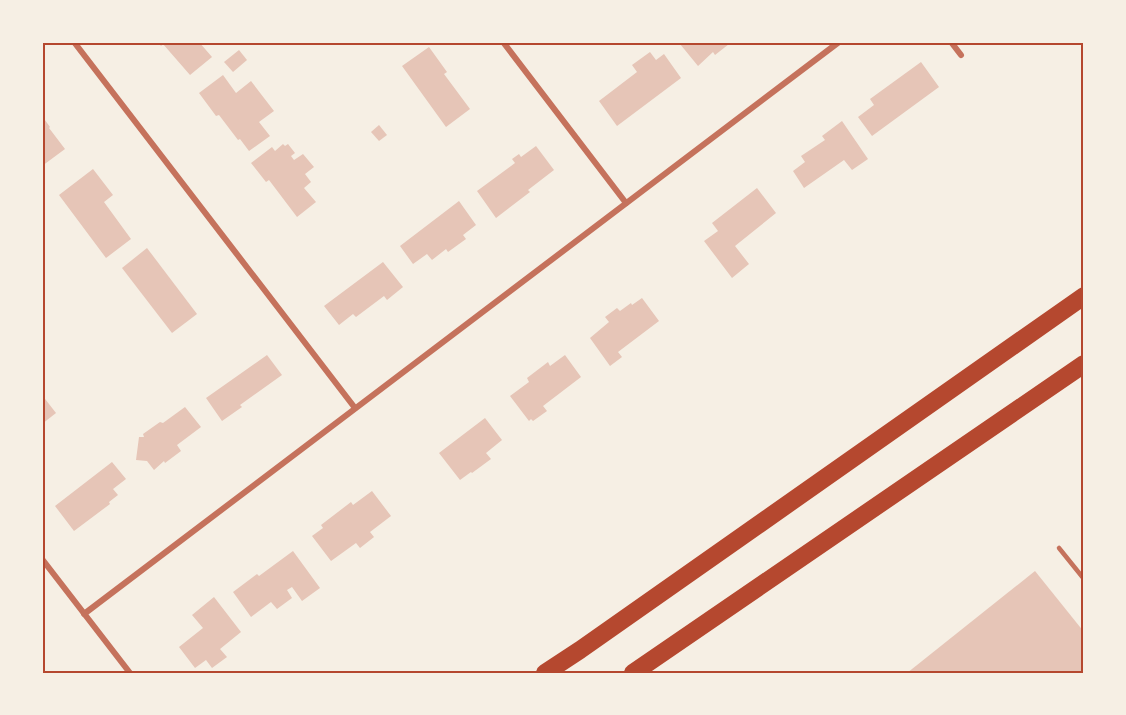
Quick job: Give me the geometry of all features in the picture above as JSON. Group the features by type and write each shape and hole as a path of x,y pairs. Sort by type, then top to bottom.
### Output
{"highway":[{"path":"545,673 1084,296"},
{"path":"633,673 1084,364"}],"street":[{"path":"74,42 355,408"},
{"path":"503,42 626,203"},
{"path":"84,614 839,42"},
{"path":"951,42 961,55"},
{"path":"42,559 130,673"}],"lane":[{"path":"1059,548 1084,579"}],"building":[{"path":"158,42 199,42 212,57 190,75 163,44 161,46"},
{"path":"681,42 728,42 729,44 715,55 713,52 698,66 680,44"},
{"path":"429,47 447,72 444,74 470,109 446,127 402,66"},
{"path":"239,50 247,60 233,72 224,62"},
{"path":"650,52 656,60 664,54 681,78 617,126 599,101 637,72 632,65"},
{"path":"921,62 939,87 872,136 858,117 874,105 870,99"},
{"path":"223,75 236,93 251,81 274,111 259,122 270,136 249,151 219,115 216,116 199,93"},
{"path":"42,116 65,149 42,166"},
{"path":"842,121 868,159 852,170 844,160 804,188 793,171 805,162 801,156 825,140 822,136"},
{"path":"379,125 387,135 379,141 371,132"},
{"path":"283,144 285,146 288,144 295,153 291,156 294,160 303,154 314,167 305,174 311,182 304,188 316,202 297,217 269,180 266,182 251,163 272,147 275,151"},
{"path":"536,146 554,170 496,218 477,191 515,163 512,159 519,154 521,157"},
{"path":"93,169 113,195 104,202 131,239 106,258 59,195"},
{"path":"757,188 776,213 735,246 749,264 732,278 704,241 718,231 712,223"},
{"path":"459,201 476,225 463,235 466,239 448,252 446,249 432,260 427,254 413,264 400,246"},
{"path":"147,248 197,314 172,333 122,268"},
{"path":"383,262 403,287 387,300 384,296 356,317 353,314 339,325 324,306"},
{"path":"642,298 659,321 618,352 622,357 610,366 590,338 609,322 605,317 617,308 620,311"},
{"path":"267,355 282,375 222,421 206,398"},
{"path":"565,355 581,377 543,406 547,411 533,421 531,419 529,421 510,396 529,382 527,378 548,362 550,366"},
{"path":"42,395 56,413 42,424"},
{"path":"185,407 201,427 177,445 181,451 154,470 147,461 136,460 139,437 144,437 143,434"},
{"path":"485,418 502,440 486,453 491,459 460,480 439,453"},
{"path":"112,462 126,479 113,489 118,495 109,502 110,504 74,531 55,506"},
{"path":"372,491 391,516 370,532 374,537 360,548 356,543 331,561 312,536 323,528 321,525 351,502 353,505"},
{"path":"293,551 320,588 302,601 292,587 287,590 292,598 277,609 271,602 251,617 233,592"},
{"path":"1035,571 1084,632 1084,673 907,673"},
{"path":"214,597 241,632 220,649 227,657 212,668 206,660 195,668 179,647 203,628 192,615"}]}
